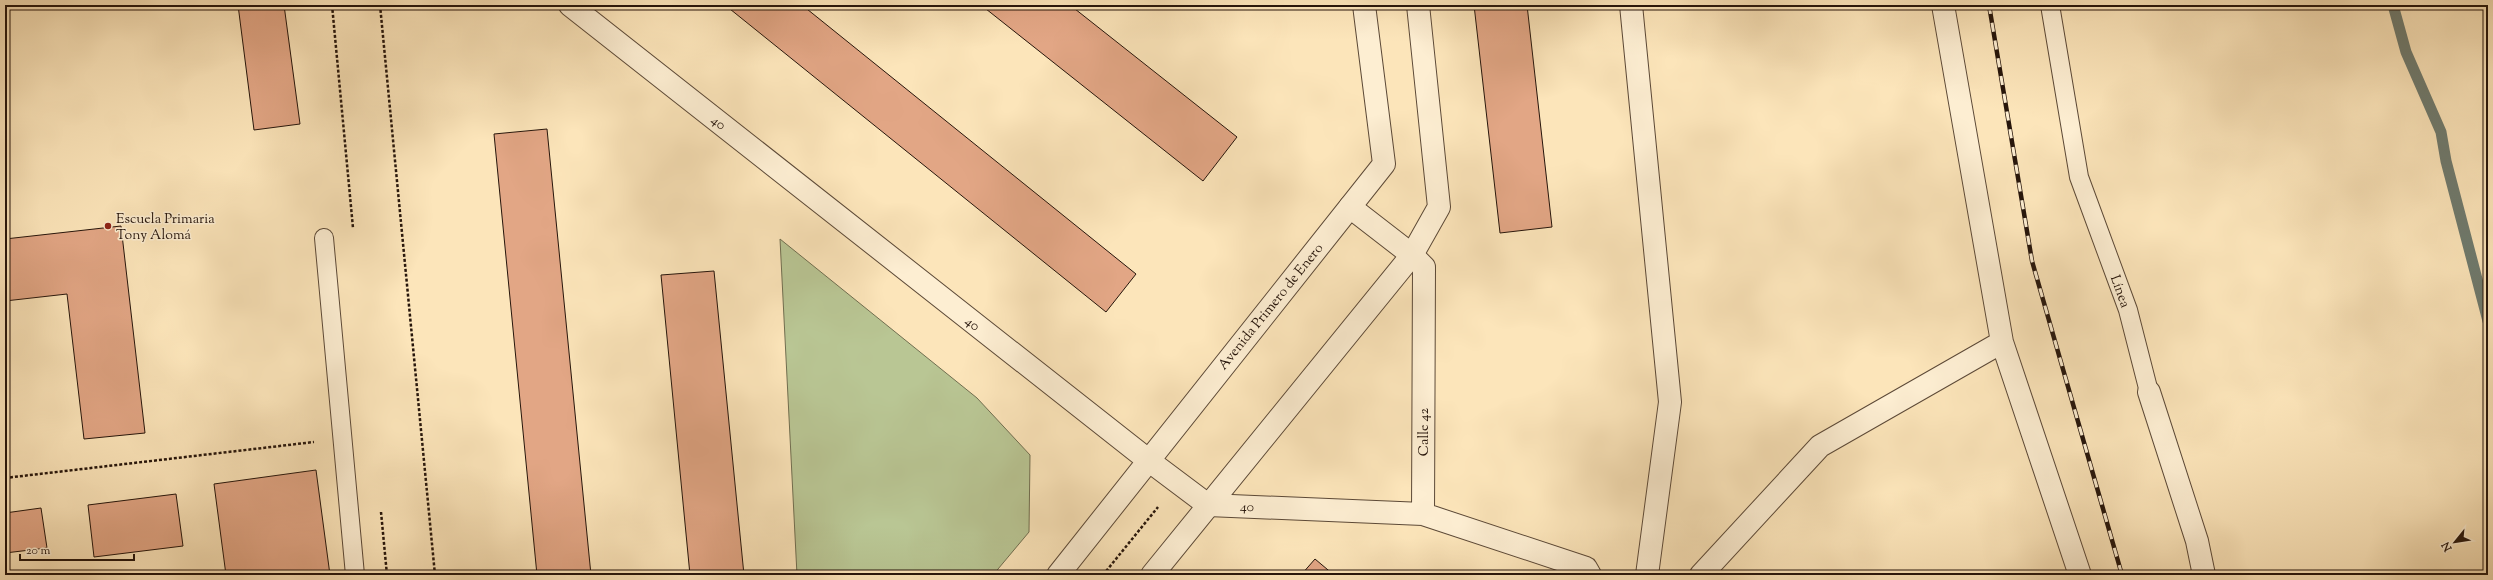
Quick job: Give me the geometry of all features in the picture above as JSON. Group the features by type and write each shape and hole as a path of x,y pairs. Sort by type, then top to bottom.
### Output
{"street":[{"name":"40","path":"570,5 1148,460 1208,505 1423,514"},
{"name":"Avenida Primero de Enero","path":"1058,575 1384,164 1364,5"},
{"path":"1152,575 1412,255 1439,207 1418,5"},
{"path":"1632,5 1670,402 1647,575"},
{"path":"1943,5 2002,342 2080,575"},
{"name":"Calle 42","path":"1350,207 1424,266 1423,514"},
{"path":"1701,575 1820,446 2002,342"},
{"name":"Línea","path":"2149,392 2197,540 2204,575"},
{"path":"1423,514 1586,568 1590,575"}],"lane":[{"name":"Línea","path":"2050,5 2079,177 2128,310 2149,392"},
{"path":"324,238 354,575"}],"path":[{"path":"380,5 435,575"},
{"path":"5,478 342,439"},
{"path":"1104,575 1178,483"}],"green space":[{"path":"780,239 977,398 1030,455 1029,532 993,575 797,575"}],"building":[{"path":"238,5 284,5 300,124 254,130"},
{"path":"725,5 802,5 1136,274 1106,312"},
{"path":"981,5 1070,5 1237,137 1203,181"},
{"path":"1474,5 1527,5 1552,227 1500,233"},
{"path":"547,129 591,575 537,575 494,134"},
{"path":"121,226 145,433 84,439 67,294 5,301 5,239"},
{"path":"714,271 744,575 690,575 661,275"},
{"path":"316,470 330,575 226,575 214,484"},
{"path":"176,494 183,546 94,557 88,505"},
{"path":"41,508 47,548 5,553 5,513"},
{"path":"1315,559 1334,575 1301,575"}],"waterway":[{"path":"2393,5 2406,52 2441,132 2446,161 2488,321"}],"railway":[{"path":"1989,5 2032,261 2122,575"}],"place":[{"name":"Escuela Primaria Tony Alomá","path":"108,226"}]}
